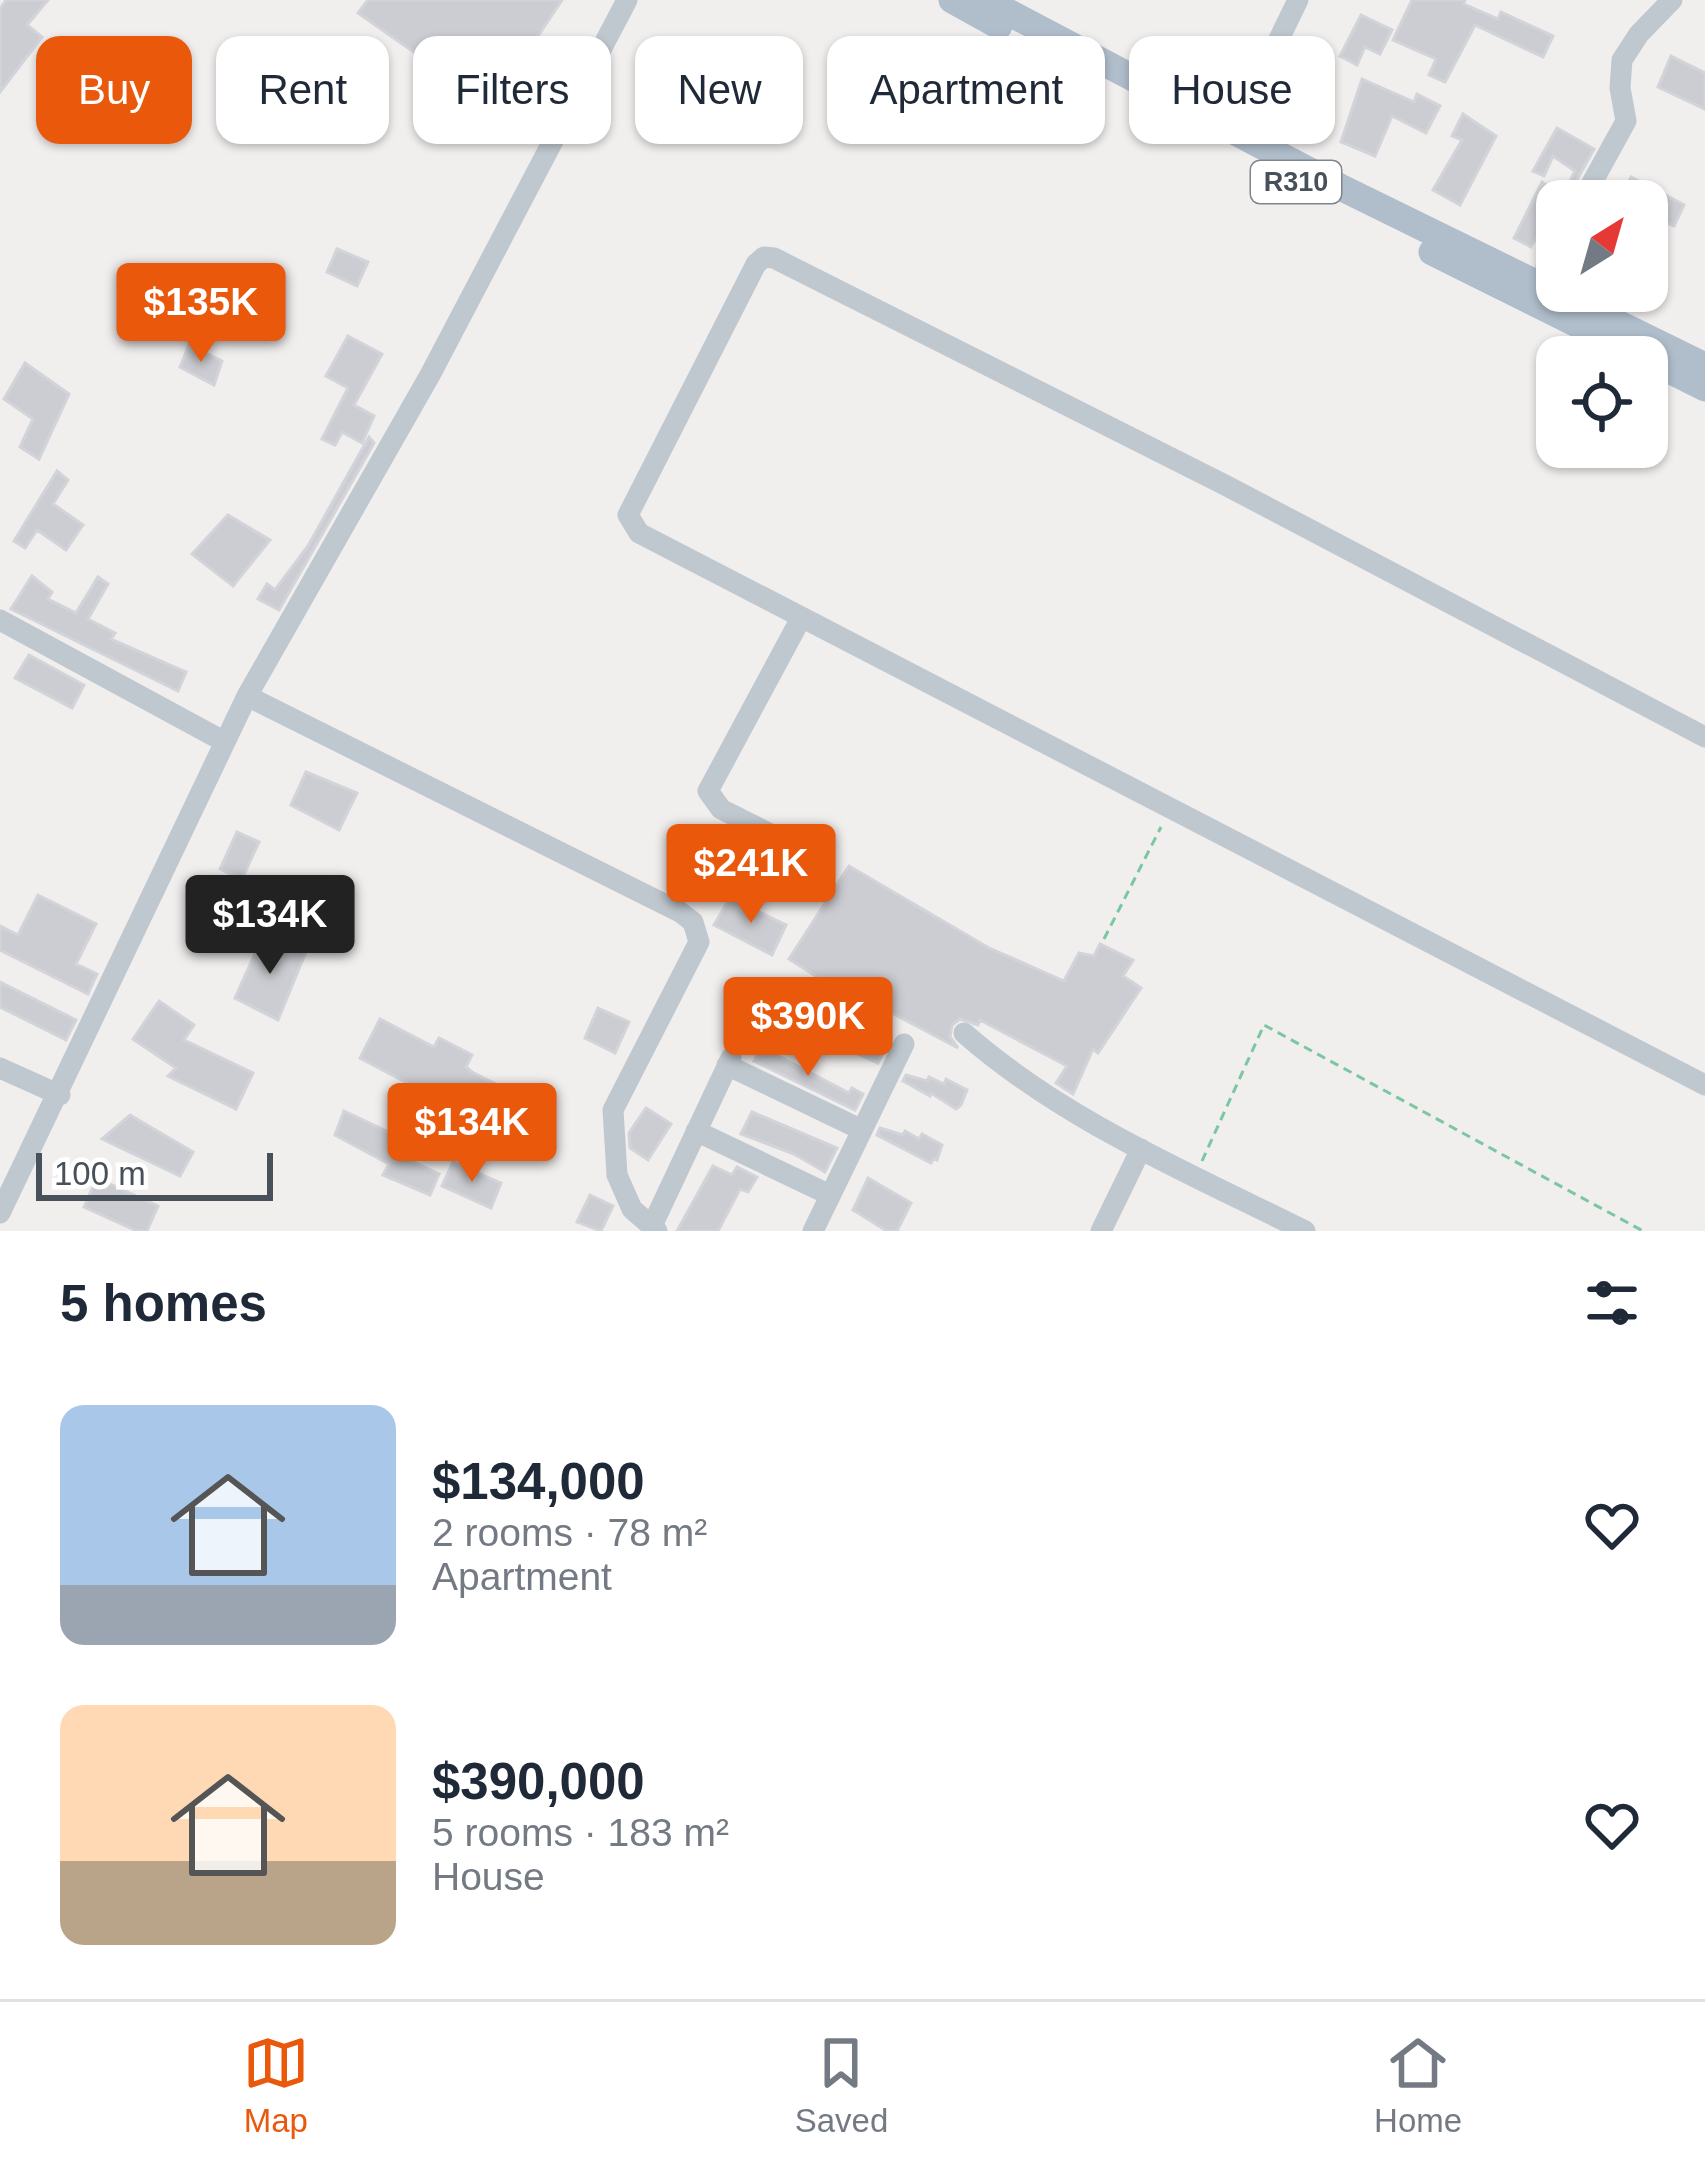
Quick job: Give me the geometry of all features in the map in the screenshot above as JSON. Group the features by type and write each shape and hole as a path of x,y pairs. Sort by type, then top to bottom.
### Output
{"main road":[{"name":"R310","path":"952,0 1122,93 1602,336"},
{"path":"986,0 1340,188 1705,367"},
{"name":"R310","path":"1020,0 1129,59"},
{"name":"R310","path":"1295,144 1536,254"},
{"path":"1636,312 1705,346"},
{"name":"R310","path":"1668,370 1705,388"}],"street":[{"path":"0,1213 6,1187 60,1095 247,696 430,375 627,0"},
{"path":"1280,36 1298,0"},
{"path":"1594,180 1626,121 1620,88 1622,60 1672,0"},
{"path":"1705,737 1226,485 774,258 764,257 756,264 628,515 639,533 800,620 1705,1084"},
{"path":"0,620 225,742"},
{"path":"800,620 708,791 722,809 820,859"},
{"path":"247,696 693,922 699,942 613,1110 617,1175 632,1209 654,1229 729,1061 862,1130"},
{"path":"964,1033 1036,1090 1305,1231"},
{"path":"813,1231 904,1044"},
{"path":"0,1068 60,1095"},
{"path":"696,1131 830,1195"},
{"path":"1101,1231 1141,1148"}],"path":[{"path":"1104,939 1168,809"},
{"path":"1195,1176 1264,1025 1643,1231"}],"building":[{"path":"6,0 48,0 27,25 41,36 36,36 36,45 0,92 0,9"},
{"path":"368,0 562,0 538,36 413,36 413,52 358,13"},
{"path":"1412,0 1465,0 1464,4 1498,19 1501,12 1553,36 1543,57 1475,25 1445,82 1429,75 1436,59 1393,40"},
{"path":"1361,15 1392,30 1380,54 1365,47 1357,65 1340,56"},
{"path":"1671,56 1705,73 1705,109 1658,87"},
{"path":"1362,79 1414,102 1417,94 1440,106 1426,133 1392,116 1375,156 1341,142"},
{"path":"1463,114 1496,136 1460,205 1433,190 1462,140 1452,136"},
{"path":"1557,128 1594,149 1577,180 1570,180 1575,171 1553,156 1544,176 1533,171"},
{"path":"1536,194 1536,238 1531,247 1514,238"},
{"path":"1668,197 1684,205 1674,226 1668,223"},
{"path":"337,249 368,262 357,286 327,272"},
{"path":"348,336 382,354 354,405 374,416 362,443 342,432 335,445 322,439 348,388 326,376"},
{"path":"189,345 222,361 214,385 180,367"},
{"path":"25,363 69,394 39,459 20,447 33,419 4,399"},
{"path":"369,437 374,443 279,610 258,599 267,584 275,590 308,546"},
{"path":"57,471 68,480 53,504 83,525 66,550 37,530 25,548 14,541"},
{"path":"228,515 270,540 233,586 192,554"},
{"path":"32,576 52,592 48,599 76,613 98,577 108,584 88,619 115,633 111,639 186,672 178,691 11,609"},
{"path":"29,655 84,685 72,708 15,678"},
{"path":"306,772 357,793 339,830 291,805"},
{"path":"237,832 259,842 242,879 220,869"},
{"path":"849,866 989,948 1064,981 1079,953 1094,956 1100,944 1133,960 1123,976 1141,988 1098,1053 1093,1049 1073,1094 1056,1083 1067,1066 980,1020 978,1025 960,1019 952,1025 950,1037 958,1048 789,959"},
{"path":"38,895 96,924 76,964 97,974 88,994 0,950 0,926 18,935"},
{"path":"730,898 786,925 772,955 714,925"},
{"path":"263,936 305,954 278,1020 235,998"},
{"path":"0,982 76,1020 66,1040 0,1007"},
{"path":"770,995 829,1020 836,1012 890,1038 878,1063 762,1011"},
{"path":"159,1001 194,1025 184,1040 253,1073 236,1109 168,1076 176,1068 133,1039"},
{"path":"598,1008 629,1022 615,1053 585,1038"},
{"path":"380,1019 434,1047 439,1038 472,1055 466,1067 472,1072 546,1110 530,1141 481,1116 473,1132 406,1097 413,1086 360,1058"},
{"path":"761,1047 849,1093 852,1088 863,1094 855,1110 754,1061"},
{"path":"906,1075 944,1084 946,1079 967,1090 956,1109 903,1081"},
{"path":"646,1108 671,1124 648,1160 630,1148 629,1133"},
{"path":"344,1111 401,1138 393,1152 439,1174 430,1195 383,1175 389,1164 335,1135"},
{"path":"752,1112 837,1148 825,1172 794,1154 741,1134"},
{"path":"130,1115 193,1152 180,1176 102,1139"},
{"path":"880,1128 903,1135 905,1131 919,1139 922,1134 942,1145 937,1160 931,1163 877,1135"},
{"path":"453,1162 501,1183 491,1208 442,1186"},
{"path":"713,1166 732,1175 737,1167 757,1177 748,1192 740,1189 718,1231 677,1231"},
{"path":"97,1178 158,1206 147,1231 84,1207"},
{"path":"868,1178 911,1203 897,1231 887,1231 853,1210"},
{"path":"590,1195 613,1206 601,1231 577,1222"}]}
